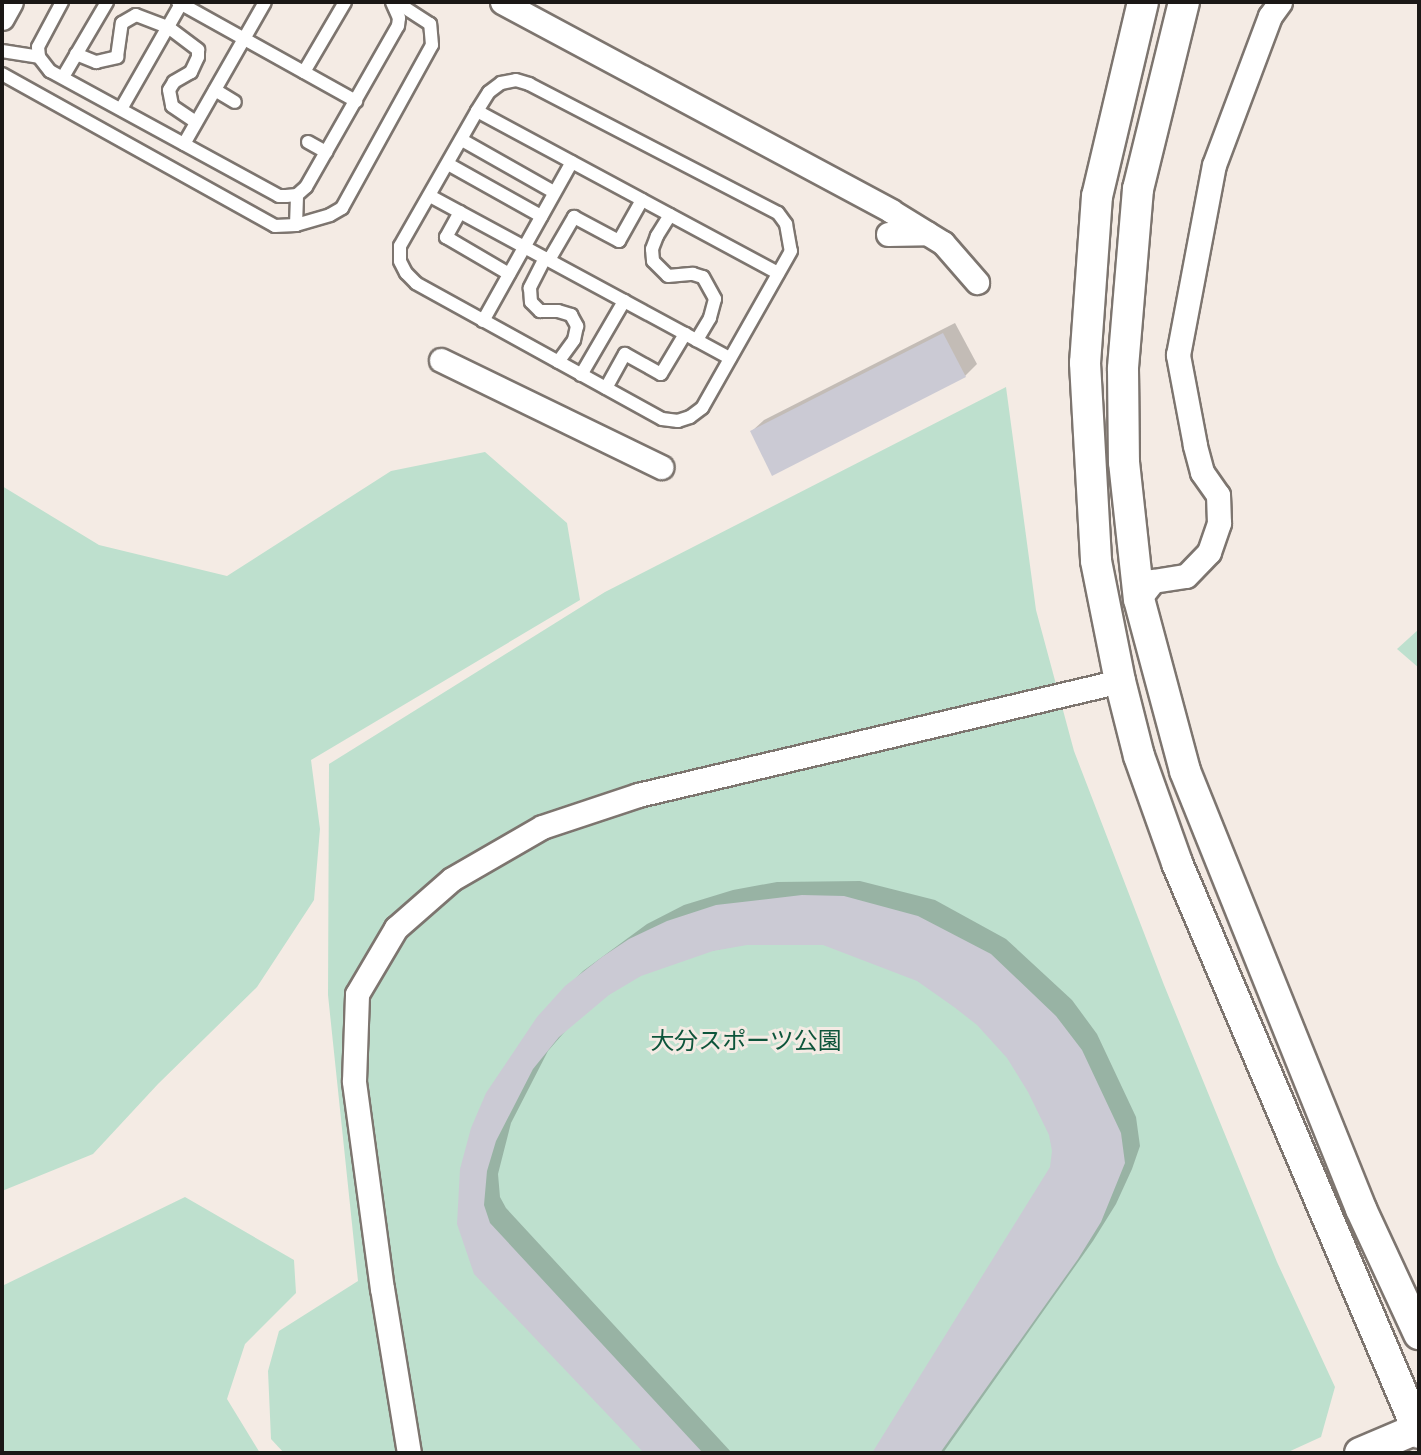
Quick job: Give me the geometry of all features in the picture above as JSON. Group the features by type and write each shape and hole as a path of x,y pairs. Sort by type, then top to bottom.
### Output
{"street":[{"path":"2,18 11,2"},
{"path":"502,2 891,211 943,243 977,282"},
{"path":"1143,2 1097,196 1085,363 1096,561 1120,681 1139,756 1177,863 1419,1430 1360,1453"},
{"path":"1184,2 1138,189 1123,369 1124,462 1139,600 1185,771 1361,1209 1419,1334"},
{"path":"1139,600 1153,581 1186,576 1209,552 1219,523 1218,495 1202,472 1178,355 1214,165 1270,16 1280,2"},
{"path":"888,234 927,233"},
{"path":"441,360 661,467"},
{"path":"410,1453 354,1082 357,995 396,928 452,879 542,827 638,795 1120,681"}],"lane":[{"path":"62,2 41,38 39,57 45,66 279,196 296,195 306,187 398,26 399,18 394,2"},
{"path":"63,77 107,2"},
{"path":"121,109 180,2 356,100"},
{"path":"184,144 265,2"},
{"path":"304,72 345,2"},
{"path":"2,74 275,226 296,225 330,215 342,208 432,45 430,24 394,2"},
{"path":"76,54 96,62 117,57 122,23 136,15 168,27 198,50 196,64 191,72 174,82 169,90 172,106 196,122"},
{"path":"2,51 39,57"},
{"path":"516,80 529,84 778,213 786,224 791,251 702,408 690,417 678,421 662,419 416,283 406,273 400,261 400,246 462,140 488,92 501,83 516,80"},
{"path":"215,90 235,102"},
{"path":"477,111 778,273"},
{"path":"462,140 554,192"},
{"path":"308,142 326,152"},
{"path":"483,321 572,162"},
{"path":"448,164 541,216"},
{"path":"296,195 296,225"},
{"path":"430,195 730,358"},
{"path":"558,362 573,340 577,326 571,315 558,311 546,313 531,302 530,288 574,217 619,240 642,200"},
{"path":"460,212 446,237 509,274"},
{"path":"606,388 625,354 661,374 710,318 715,299 703,277 693,274 668,276 653,261 652,249 670,215"},
{"path":"581,375 624,301"}],"green space":[{"name":"大分スポーツ公園","path":"1006,387 1036,610 1074,751 1164,985 1277,1262 1335,1387 1321,1437 1286,1453 284,1453 271,1439 268,1371 279,1331 358,1281 328,995 329,764 605,592"},
{"path":"485,452 567,523 580,600 311,760 320,829 314,900 257,987 158,1084 93,1154 2,1191 2,486 99,545 227,576 391,471"},
{"path":"1419,629 1419,668 1397,649"},
{"path":"185,1197 294,1260 296,1293 245,1344 227,1399 260,1453 2,1453 2,1286"}],"building":[{"path":"943,333 966,377 772,476 750,431"},
{"path":"802,895 844,896 918,916 991,954 1056,1016 1082,1050 1121,1133 1125,1163 1101,1222 1078,1259 940,1453 872,1453 1050,1167 1052,1151 1049,1135 1028,1092 1007,1058 977,1025 954,1007 917,981 823,945 747,945 713,951 641,976 609,995 559,1037 533,1069 496,1141 487,1171 484,1205 490,1223 703,1453 644,1453 474,1274 457,1224 460,1169 471,1128 486,1093 537,1017 565,986 602,957 629,939 667,921 716,905"}]}
